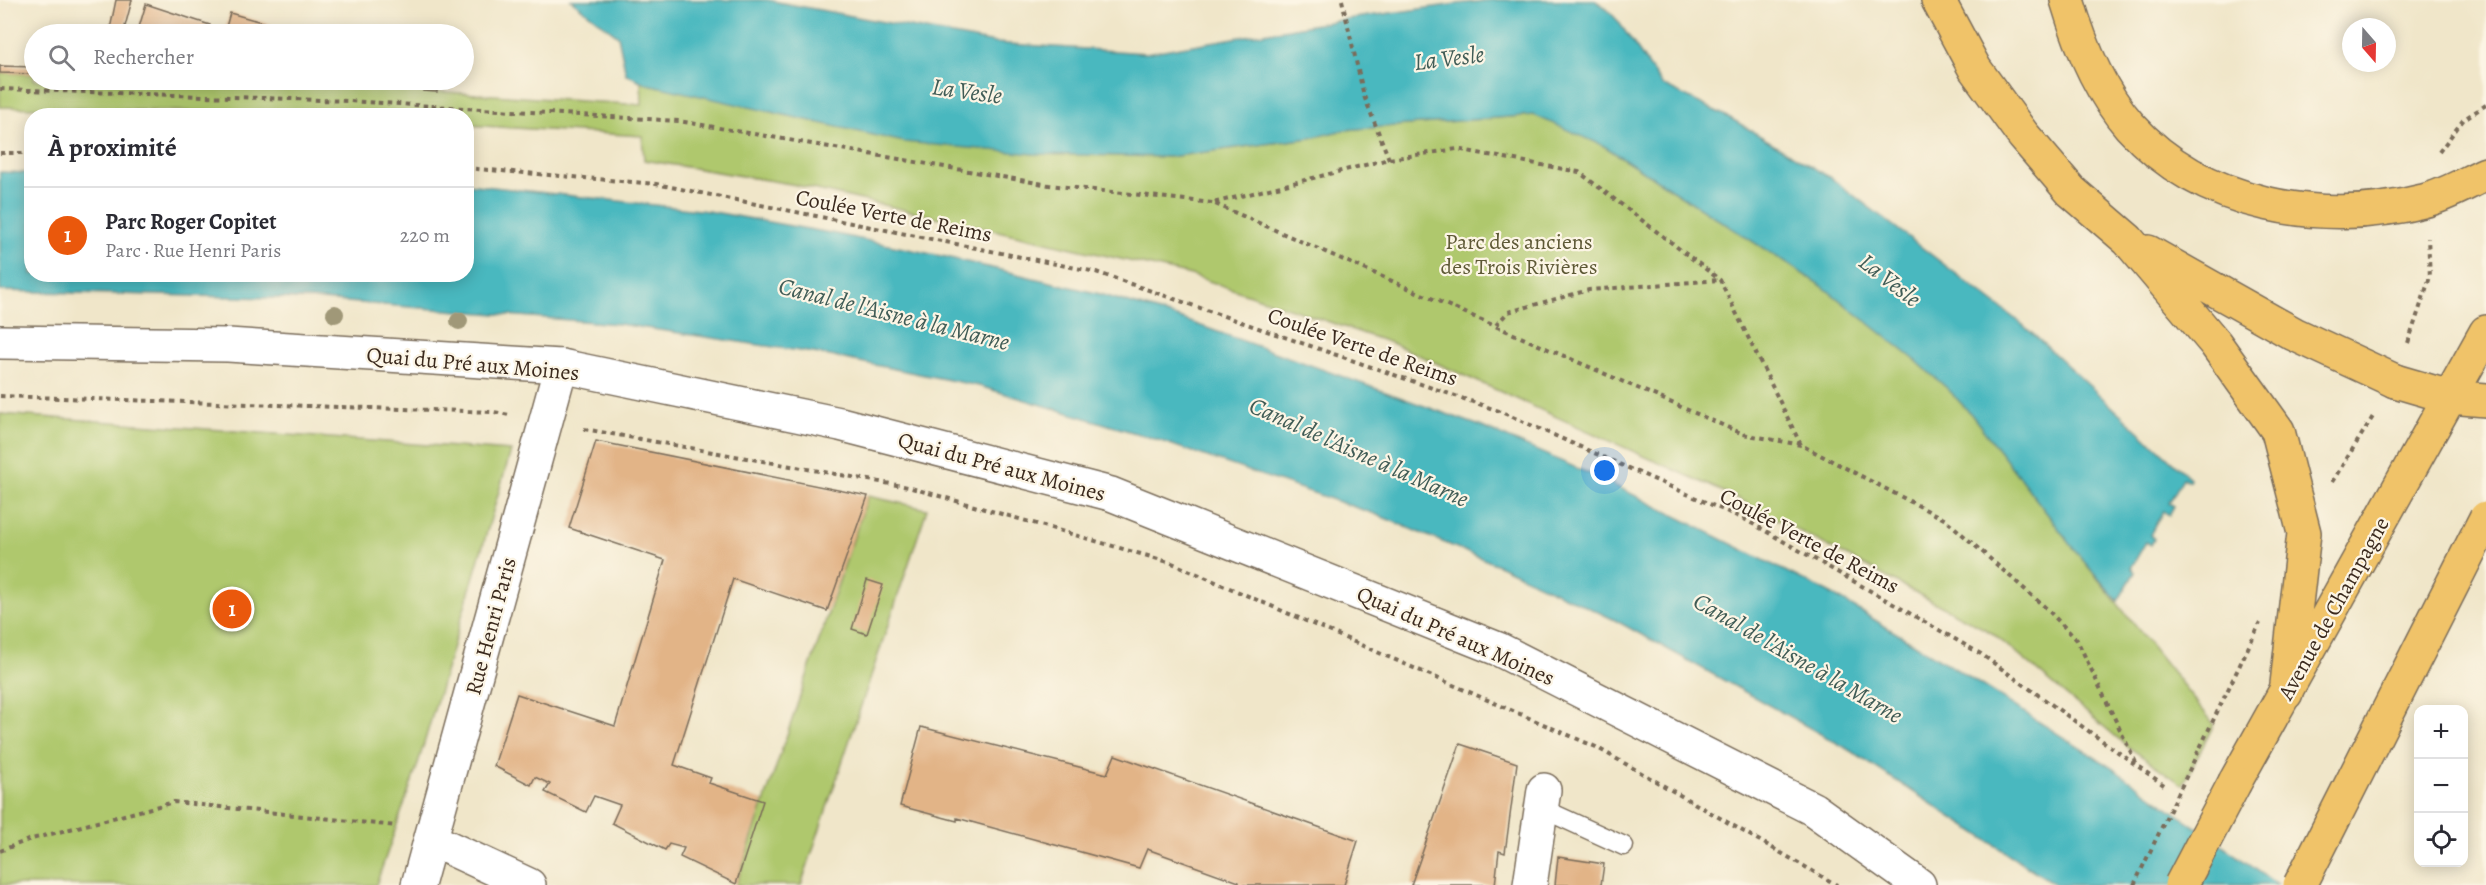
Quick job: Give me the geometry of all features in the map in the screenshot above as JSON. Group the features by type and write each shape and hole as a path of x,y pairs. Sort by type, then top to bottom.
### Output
{"main road":[{"path":"1938,0 1975,69 2023,135 2071,191 2128,240 2215,344 2278,431 2304,533 2286,693"},
{"path":"2067,0 2076,30 2100,82 2129,125 2168,161 2218,190 2268,205 2323,211 2376,211 2426,201 2486,174"},
{"path":"2128,240 2295,334 2395,381 2450,397 2486,400"},
{"name":"Avenue de Champagne","path":"2181,885 2235,782 2486,332"},
{"path":"2300,885 2486,518"}],"street":[{"name":"Quai du Pré aux Moines","path":"0,342 228,345 561,366 840,423 1111,494 1498,649 1813,809 1919,885"},
{"name":"Rue Henri Paris","path":"418,885 561,366"},
{"path":"1530,885 1542,799"},
{"path":"432,840 530,885"}],"lane":[{"path":"1542,799 1624,846"}],"path":[{"path":"1343,2 1364,96 1389,159"},
{"path":"0,89 24,90"},
{"path":"29,90 349,101 464,108"},
{"path":"474,109 679,121 1049,185 1214,203 1743,434 1801,445 1946,520 2046,608 2077,640 2137,765"},
{"path":"1214,203 1389,159 1457,149 1579,172 1720,280 1801,445"},
{"path":"0,153 24,153"},
{"name":"Coulée Verte de Reims","path":"474,169 656,184 1096,272 1499,411 1746,520 1981,654 2164,785"},
{"path":"1496,326 1508,312 1589,290 1720,280"},
{"path":"0,396 494,412 908,487 1172,563 1596,747 1837,885"},
{"path":"2134,885 2260,623"},
{"path":"0,850 28,840 174,802 396,826"}],"green space":[{"name":"Parc des anciens des Trois Rivières","path":"0,73 24,74 24,90 416,90 642,105 641,81 756,107 1034,154 1169,157 1310,138 1344,130 1534,115 1573,130 1604,146 1822,286 1948,389 1971,414 2082,559 2214,724 2183,785 2127,746 1992,633 1735,497 1394,344 1191,275 791,184 644,160 642,136 474,125 474,108 0,107"},
{"path":"0,414 511,451 417,767 376,885 0,885"},
{"path":"868,496 927,509 801,885 736,885"}],"water":[{"name":"La Vesle","path":"571,0 767,0 995,43 1146,53 1347,19 1456,4 1494,0 1594,0 1605,7 1618,21 1662,85 1730,118 1831,178 2023,325 2190,478 2189,481 2183,478 2169,503 2174,506 2169,515 2163,511 2150,535 2154,539 2151,545 2146,542 2131,568 2135,572 2118,601 2082,559 1971,414 1948,389 1914,359 1822,286 1604,146 1534,115 1344,130 1310,138 1169,157 1034,154 904,142 647,84 626,74 618,36"},
{"name":"Canal de l'Aisne à la Marne","path":"0,172 24,173 24,282 474,282 474,185 708,211 946,257 1100,294 1179,318 1480,426 1604,480 1835,596 2115,770 2278,885 2056,885 1846,748 1615,620 1498,565 1375,514 1152,438 979,386 820,354 619,324 310,299 0,291"}],"building":[{"path":"116,0 132,0 126,24 111,24"},
{"path":"146,4 207,24 140,24"},
{"path":"230,13 268,24 227,24"},
{"path":"0,66 24,67 24,74 0,73"},
{"path":"596,441 868,496 827,611 733,579 674,765 711,778 709,783 763,801 736,884 680,857 684,848 669,844 665,850 612,823 620,805 594,796 586,812 545,792 550,784 535,777 531,785 494,766 517,694 615,726 665,560 569,528"},
{"path":"867,580 883,585 867,634 852,629"},
{"path":"921,727 1107,774 1115,755 1358,841 1344,885 1239,885 1239,882 1147,849 1139,868 957,818 957,821 900,806"},
{"path":"1460,744 1517,763 1505,853 1499,851 1495,885 1411,885"},
{"path":"1558,857 1604,864 1601,885 1555,885"}],"place":[{"name":"Parc Roger Copitet","path":"232,609"}]}
